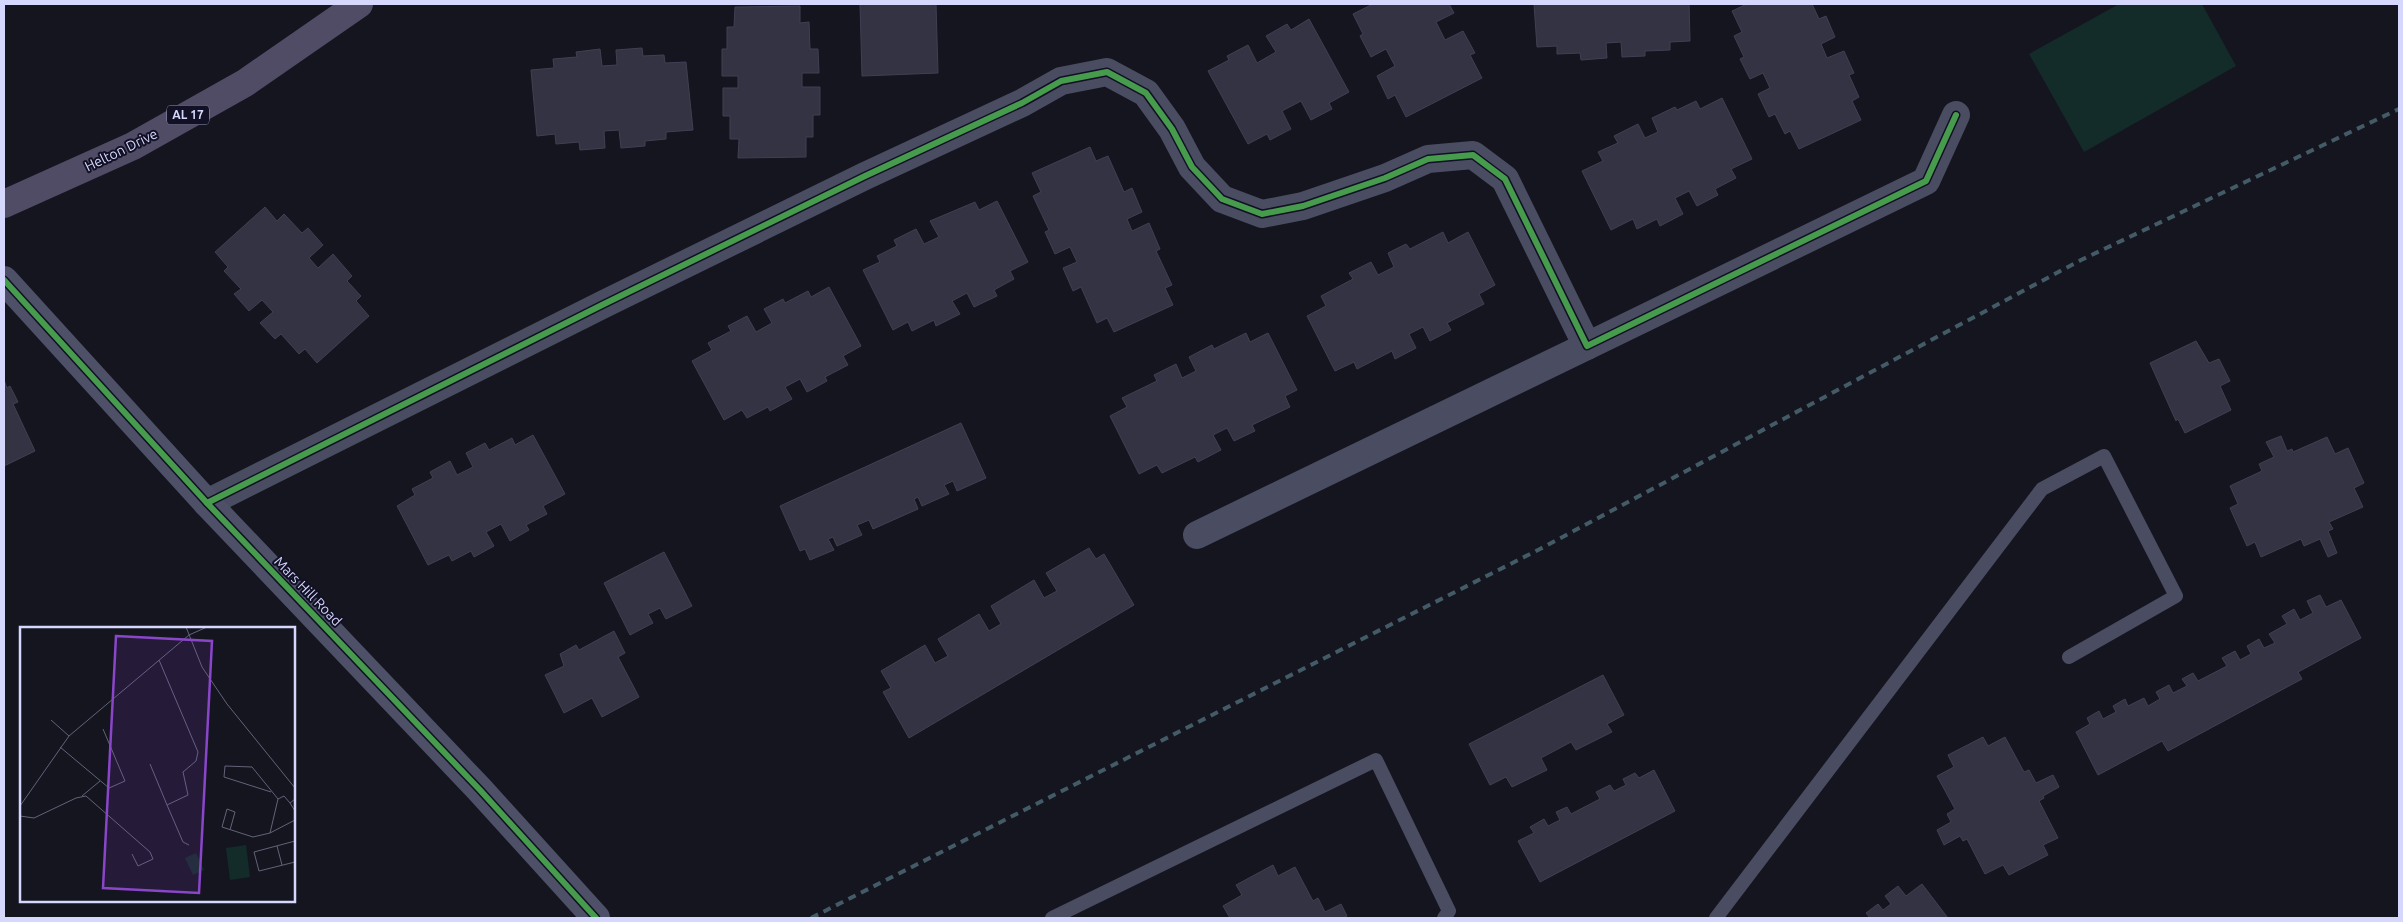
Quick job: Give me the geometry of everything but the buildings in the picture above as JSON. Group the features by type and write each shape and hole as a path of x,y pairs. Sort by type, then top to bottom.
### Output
{"main road":[{"name":"Helton Drive","path":"4,204 133,146 159,132 245,83 359,4"}],"street":[{"path":"207,502 865,176 1022,103 1061,80 1107,72 1146,93 1172,129 1192,168 1222,199 1262,214 1304,206 1385,178 1428,159 1473,155 1505,179 1587,346"},
{"path":"1197,535 1926,180 1956,115"},
{"name":"Mars Hill Road","path":"4,280 207,502 480,790 596,918"}],"lane":[{"path":"1716,918 2042,489 2104,456 2176,596 2069,657"},
{"path":"1052,918 1376,760 1449,911 1444,918"}],"green space":[{"path":"2119,4 2202,4 2236,66 2084,152 2029,54"}],"railway":[{"path":"811,918 1540,549 2081,260 2399,109"}],"cycle path":[{"path":"207,503 604,304 865,176 1022,103 1061,81 1107,72 1146,93 1172,129 1192,167 1222,199 1262,214 1303,206 1385,178 1428,159 1473,155 1505,179 1587,346 1926,181 1956,115"},
{"path":"4,280 207,503 480,790 596,918"}]}
